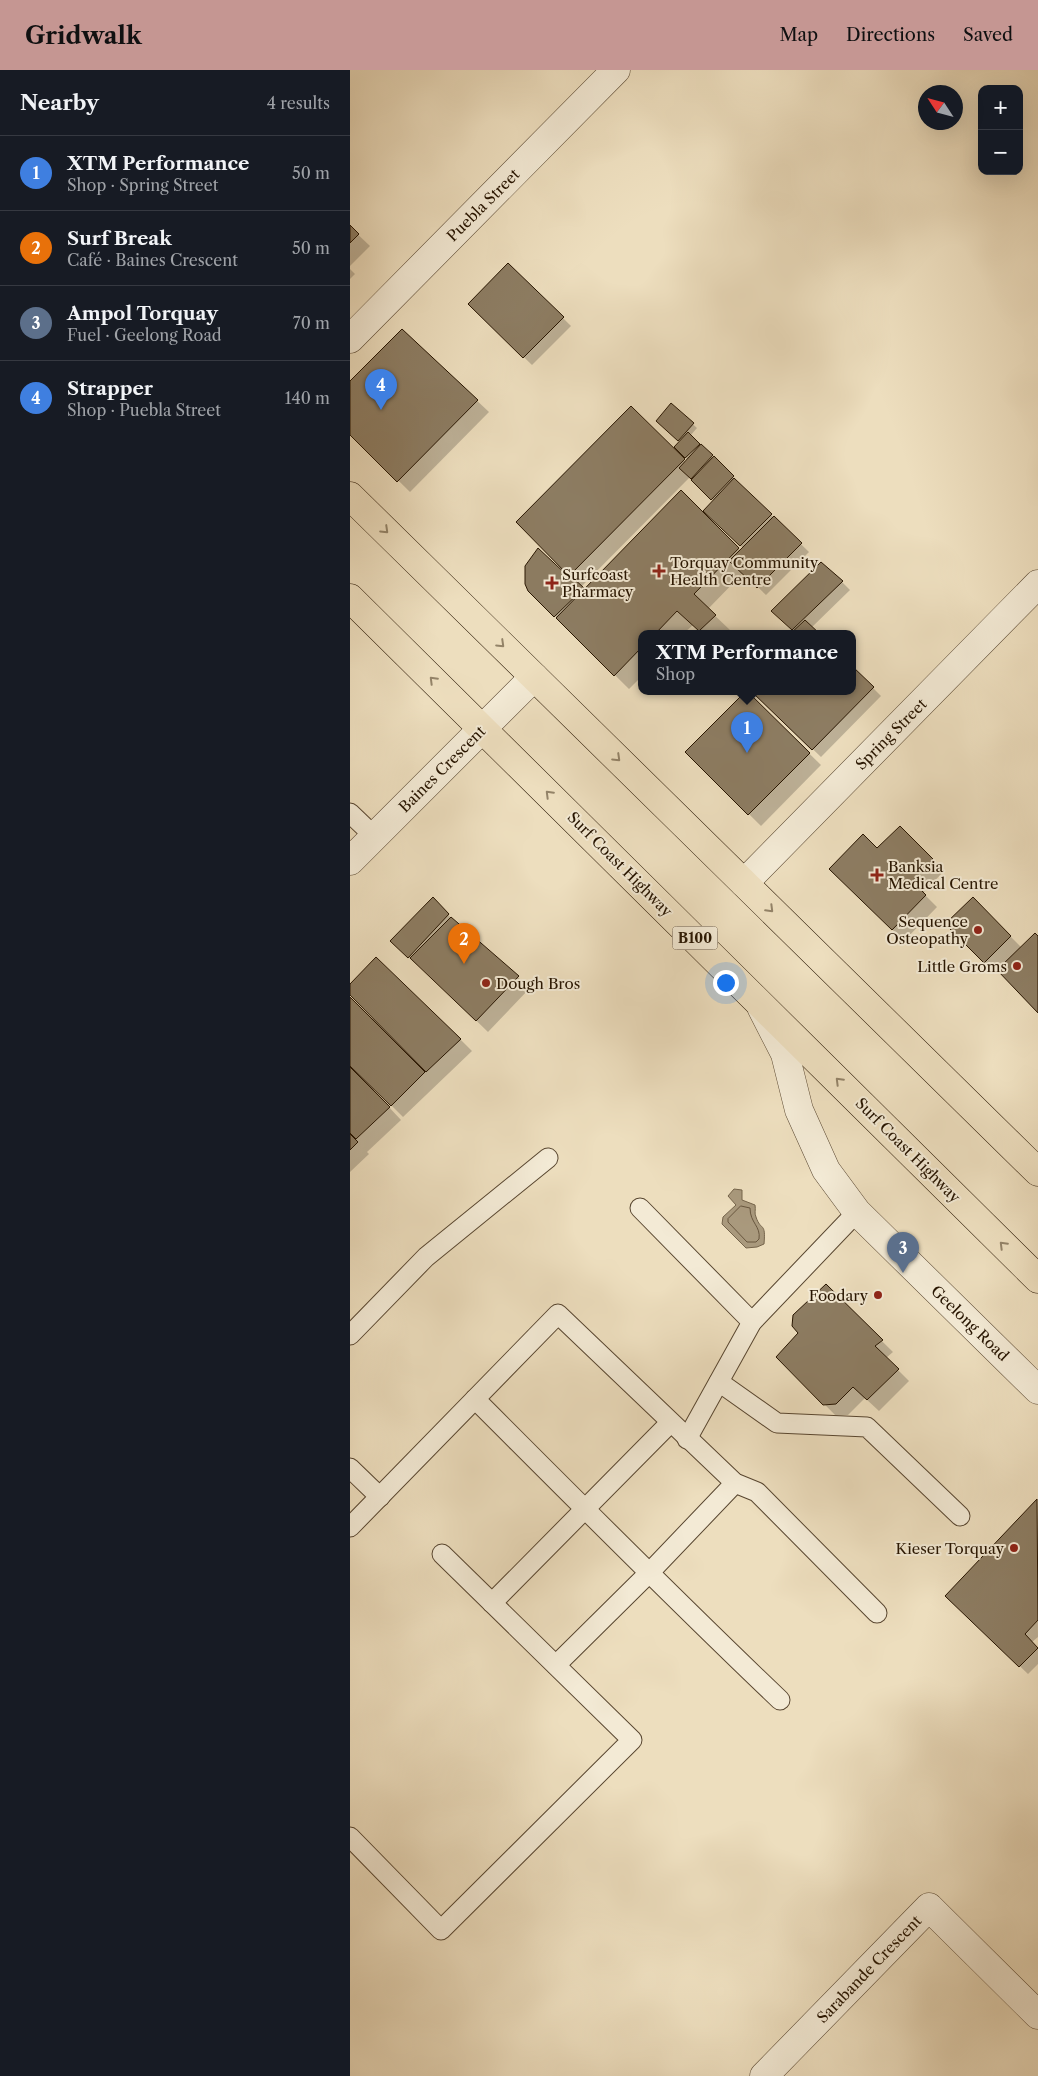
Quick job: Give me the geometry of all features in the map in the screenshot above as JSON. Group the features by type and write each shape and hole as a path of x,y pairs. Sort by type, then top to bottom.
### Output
{"main road":[{"path":"350,496 1038,1172"},
{"name":"Surf Coast Highway","path":"350,598 1038,1279"}],"street":[{"name":"Puebla Street","path":"350,340 616,70"},
{"name":"Spring Street","path":"744,883 1038,584"},
{"name":"Baines Crescent","path":"350,861 534,677"},
{"name":"Geelong Road","path":"756,999 784,1054 799,1110 826,1170 857,1212 1038,1390"},
{"name":"Sarabande Crescent","path":"764,2076 929,1907 1038,2015"}],"lane":[{"path":"350,813 374,836"},
{"path":"350,1335 426,1257 548,1158"},
{"path":"640,1208 752,1322"},
{"path":"687,1439 752,1322 857,1212"},
{"path":"350,1528 558,1314 734,1483 757,1492 877,1613"},
{"path":"718,1382 778,1423 867,1427 960,1516"},
{"path":"475,1399 650,1572 679,1604 780,1700"},
{"path":"492,1603 670,1423"},
{"path":"350,1468 380,1497"},
{"path":"556,1665 650,1572 734,1483"},
{"path":"350,1837 442,1930 632,1740 442,1554"}],"water":[{"path":"734,1189 742,1190 742,1200 755,1205 755,1216 764,1229 764,1244 746,1248 722,1224 723,1217 736,1205 728,1196"}],"building":[{"path":"350,225 359,234 350,243"},
{"path":"508,263 564,317 523,358 468,304"},
{"path":"402,329 478,400 397,482 350,435 350,381"},
{"path":"671,403 694,423 678,441 656,421"},
{"path":"631,406 685,459 569,576 516,522"},
{"path":"688,432 700,444 685,458 674,447"},
{"path":"701,444 713,455 691,479 679,468"},
{"path":"714,456 734,476 711,500 691,480"},
{"path":"734,478 772,514 740,546 703,511"},
{"name":"Torquay Community Health Centre","path":"681,490 739,548 694,594 716,615 700,630 677,611 659,630 638,630 638,651 614,676 556,618"},
{"path":"774,516 802,543 757,588 729,561"},
{"path":"538,548 569,577 571,576 584,588 554,617 528,591 525,584 525,566"},
{"path":"821,562 843,581 792,630 771,611"},
{"path":"805,620 816,630 794,630"},
{"path":"856,670 874,687 812,750 755,695 856,695"},
{"path":"742,695 751,695 810,753 748,815 685,752"},
{"name":"Banksia Medical Centre","path":"900,826 933,859 912,881 926,895 892,930 829,869 863,834 877,848"},
{"path":"433,897 449,914 408,958 390,941"},
{"name":"Sequence Osteopathy","path":"973,897 1011,936 984,963 945,924"},
{"path":"451,917 519,976 476,1021 410,958"},
{"path":"1035,933 1038,936 1038,1013 997,970"},
{"path":"376,957 461,1039 426,1072 350,995 350,984"},
{"path":"350,997 425,1072 391,1106 350,1066"},
{"path":"350,1067 390,1107 356,1139 350,1133"},
{"path":"350,1134 358,1142 350,1150"},
{"path":"826,1284 883,1340 875,1346 899,1369 867,1400 853,1387 836,1404 823,1405 776,1357 798,1333 792,1326 793,1315"},
{"name":"Kieser Torquay","path":"1037,1499 1038,1620 1025,1634 1038,1648 1019,1667 945,1596"}],"place":[{"name":"Strapper","path":"381,410"},
{"name":"Torquay Community Health Centre","path":"659,571"},
{"name":"Surfcoast Pharmacy","path":"552,583"},
{"name":"XTM Performance","path":"747,753"},
{"name":"Banksia Medical Centre","path":"877,875"},
{"name":"Sequence Osteopathy","path":"978,930"},
{"name":"Surf Break","path":"464,964"},
{"name":"Little Groms","path":"1017,966"},
{"name":"Dough Bros","path":"486,983"},
{"name":"Ampol Torquay","path":"903,1273"},
{"name":"Foodary","path":"878,1295"},
{"name":"Kieser Torquay","path":"1014,1548"}]}
